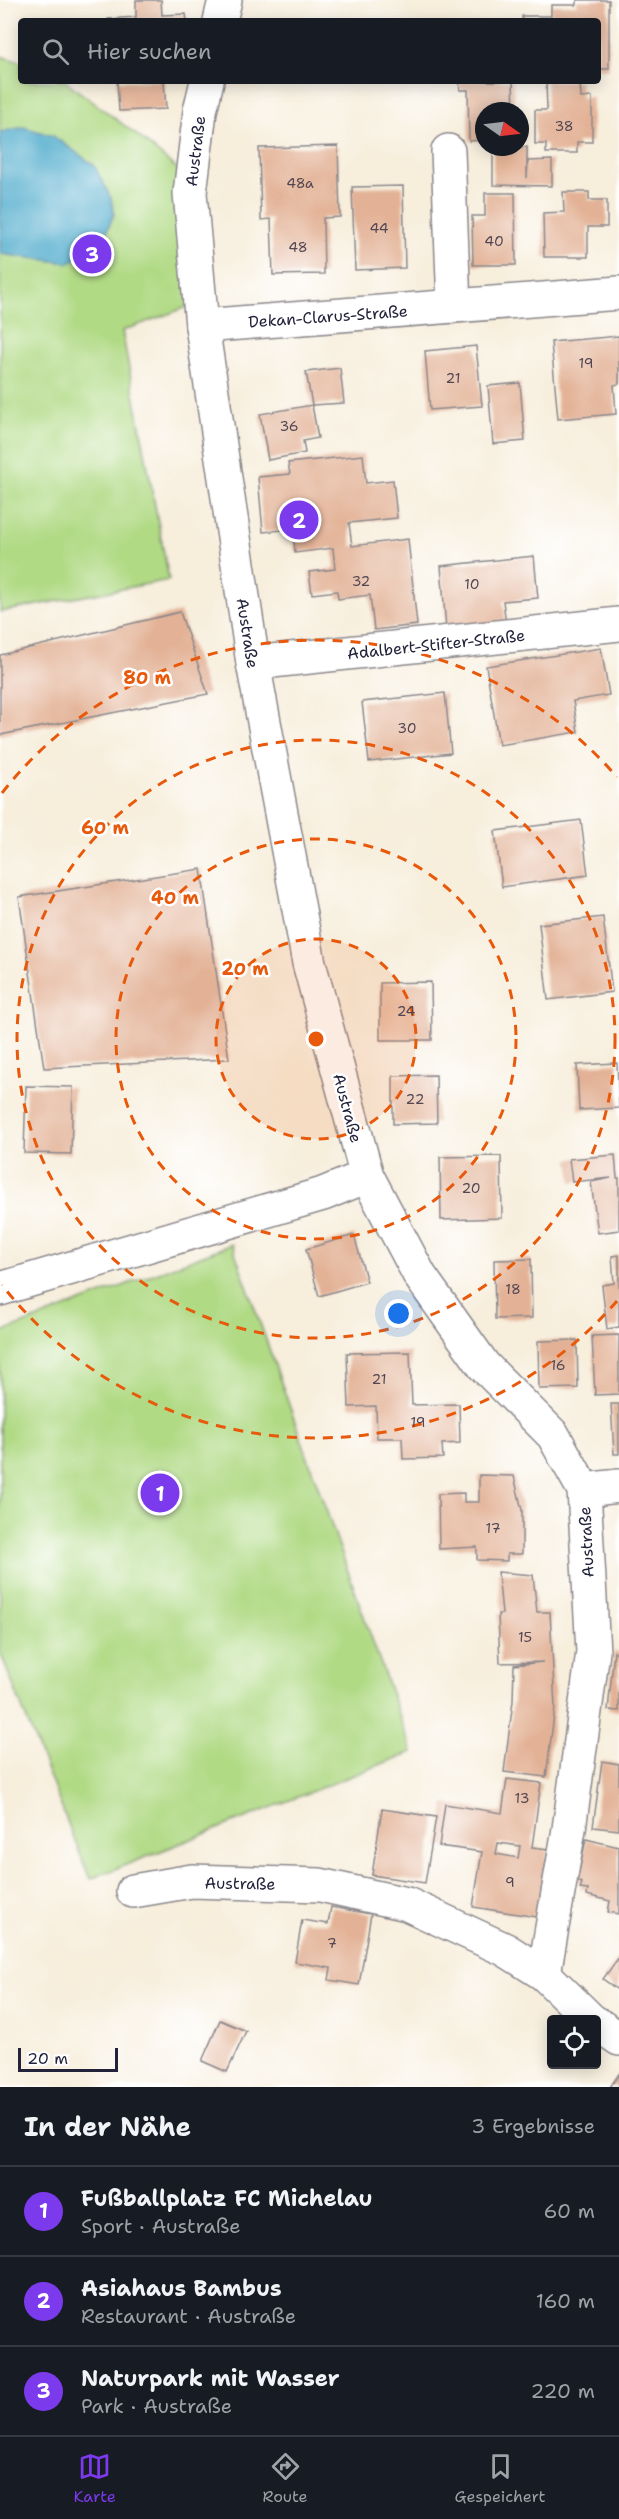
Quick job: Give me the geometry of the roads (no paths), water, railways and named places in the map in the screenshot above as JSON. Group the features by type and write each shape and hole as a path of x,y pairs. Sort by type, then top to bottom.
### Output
{"street":[{"path":"221,18 225,0"},
{"name":"Austraße","path":"206,84 200,111 190,193 202,326 253,663 309,963 367,1176 420,1276 484,1366 553,1434 584,1490 593,1652 569,1829 544,1974"},
{"path":"448,151 454,306"},
{"name":"Dekan-Clarus-Straße","path":"202,326 619,293"},
{"name":"Adalbert-Stifter-Straße","path":"253,663 619,629"},
{"path":"0,1289 323,1194 367,1176"},
{"path":"584,1490 619,1486"},
{"name":"Austraße","path":"133,1891 192,1881 320,1885 407,1904 507,1950 544,1974 587,2015"},
{"path":"601,2026 619,2039"}],"water":[{"path":"24,127 53,136 94,165 111,198 114,214 101,246 69,263 0,254 0,132"}],"place":[{"name":"Naturpark mit Wasser","path":"92,254"},
{"name":"Asiahaus Bambus","path":"299,520"},
{"name":"Fußballplatz FC Michelau","path":"160,1493"}]}
